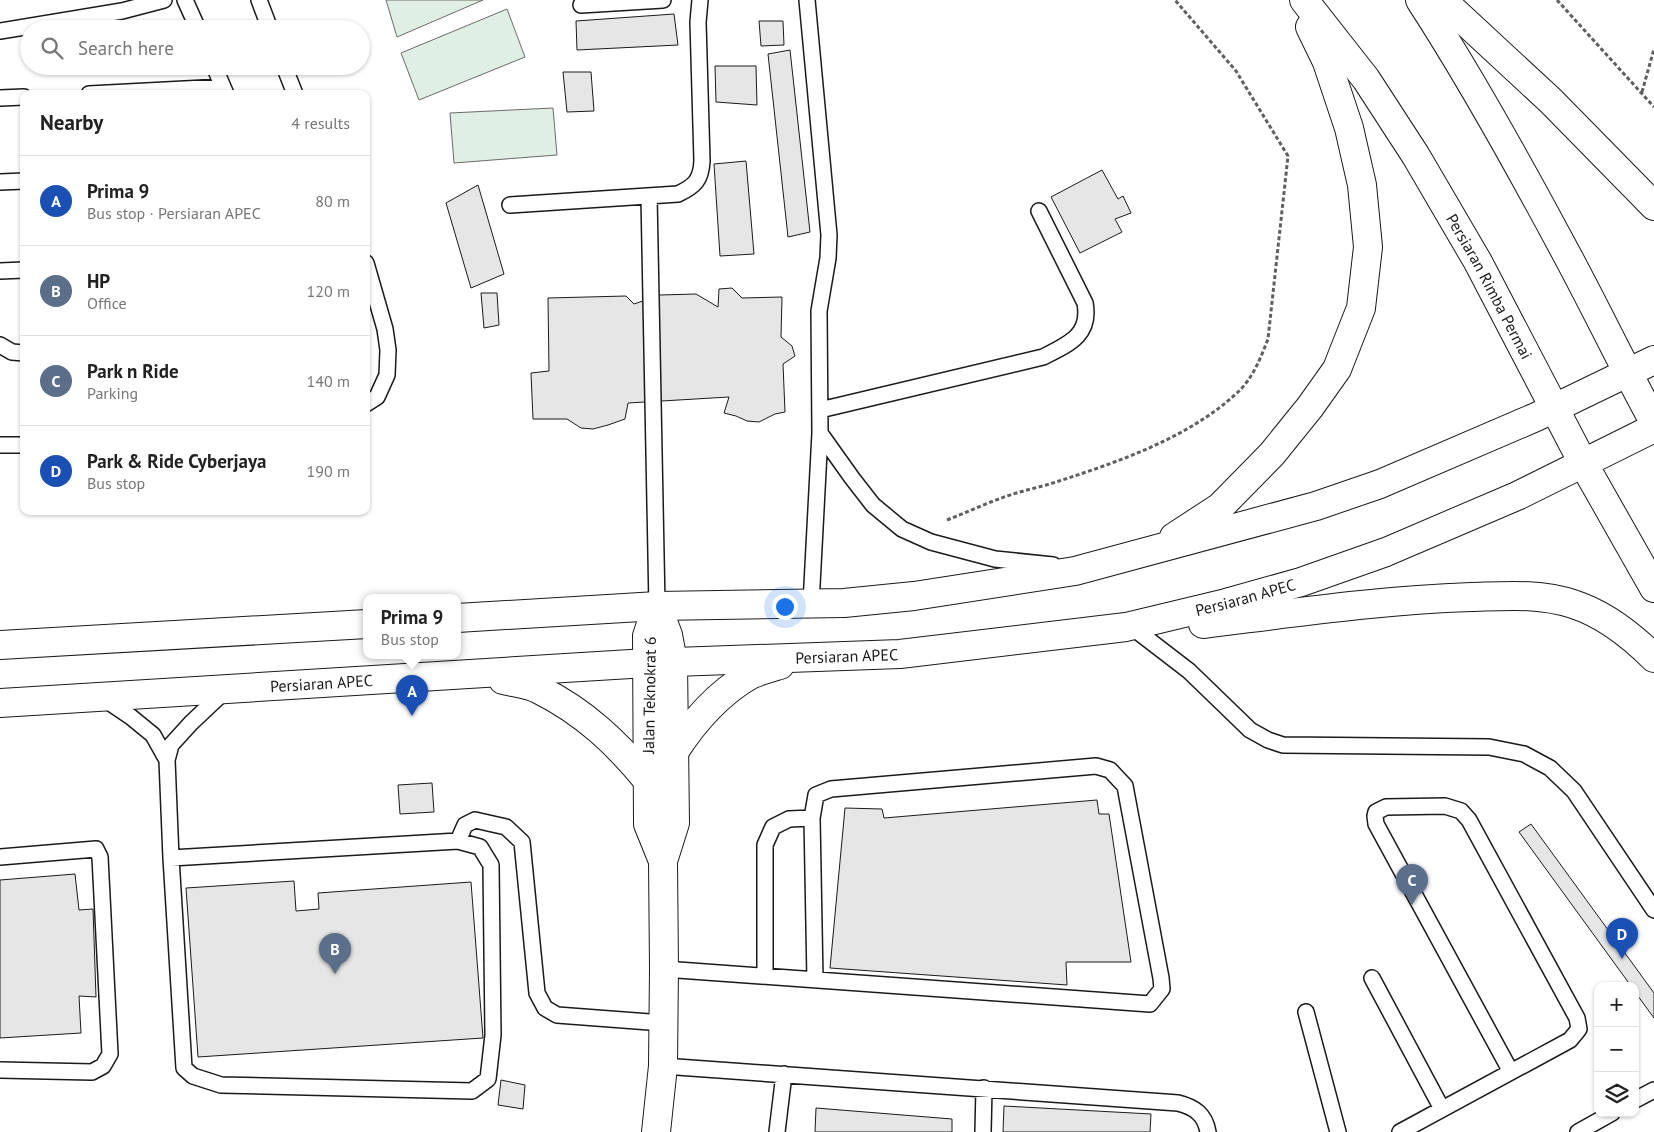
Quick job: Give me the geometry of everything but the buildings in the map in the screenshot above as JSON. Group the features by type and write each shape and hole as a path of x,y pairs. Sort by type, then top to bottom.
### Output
{"main road":[{"path":"1157,549 1220,507 1272,454 1310,408 1337,369 1361,308 1368,247 1362,185 1349,128 1327,62 1297,0"},
{"name":"Persiaran Rimba Permai","path":"1304,0 1366,79 1416,156 1478,262 1583,463 1654,588"},
{"path":"1420,0 1450,46 1559,240 1654,422"},
{"path":"1442,0 1551,101 1654,206"},
{"path":"461,618 657,606 844,603 914,596 1075,571 1316,506 1380,484 1454,453 1654,360"},
{"name":"Persiaran APEC","path":"0,703 660,663 900,654 1126,627 1226,603 1301,582 1386,552 1446,528 1517,496 1654,428"},
{"path":"1038,637 1137,631 1427,598 1530,595 1573,604 1606,619 1637,641 1654,658"},
{"name":"Jalan Teknokrat 6","path":"656,1132 663,1066 662,861 648,824 648,781 660,663 668,635 657,606"},
{"path":"0,645 363,624"},
{"path":"674,752 691,726 728,690 752,675 808,656"},
{"name":"Jalan Teknokrat 6","path":"660,663 674,752 675,823 662,861"},
{"path":"478,673 538,689 580,714 625,752 648,781"}],"lane":[{"path":"67,20 122,11 164,0"},
{"path":"185,0 194,20"},
{"path":"259,0 267,20"},
{"path":"581,5 663,0"},
{"path":"510,205 678,194 691,188 701,175 698,22 700,0"},
{"path":"807,0 829,234 827,267 819,311 820,433 811,604"},
{"path":"0,31 20,28"},
{"path":"218,75 224,90"},
{"path":"288,75 293,90"},
{"path":"0,98 20,97"},
{"path":"0,182 20,181"},
{"path":"649,196 657,606"},
{"path":"820,410 1044,357 1076,337 1085,327 1088,316 1085,303 1039,210"},
{"path":"0,271 20,270"},
{"path":"370,277 385,329 388,350 386,375 377,397 370,401"},
{"path":"0,345 12,352 20,353"},
{"path":"820,433 873,505 902,529 931,542 995,559 1063,566 1100,564"},
{"path":"0,446 20,445"},
{"path":"1137,631 1189,671 1250,730 1268,740 1283,745 1489,747 1524,754 1550,768 1574,791 1654,910"},
{"path":"171,858 458,841 480,848 491,865 493,1035 488,1079 472,1092 221,1085 193,1076 184,1068 171,858 167,760 171,745 191,722 227,689"},
{"path":"101,697 131,717 153,735 167,760"},
{"path":"664,969 765,976 815,980 1150,1004 1162,989 1125,786 1110,770 1096,766 831,789 816,794 812,818 815,980"},
{"path":"1400,1132 1442,1109 1511,1072 1570,1040 1579,1029 1577,1018 1469,820 1461,810 1445,806 1386,807 1380,809 1374,816 1376,824 1511,1072"},
{"path":"765,976 765,845 773,827 788,819 812,818"},
{"path":"458,841 465,825 475,820 506,827 522,842 537,993 545,1008 558,1015 663,1023"},
{"path":"0,857 96,849 100,857 110,1054 103,1066 92,1072 0,1070"},
{"path":"1372,978 1442,1109"},
{"path":"1306,1012 1338,1132"},
{"path":"663,1066 1178,1103 1192,1106 1201,1114 1208,1132"},
{"path":"777,1132 784,1074"},
{"path":"983,1132 984,1088"},
{"path":"1639,1098 1654,1090"},
{"path":"1578,1132 1605,1117"}],"path":[{"path":"914,534 1008,496 1057,482 1116,461 1171,437 1202,420 1240,391 1260,361 1268,339 1288,156 1236,71 1175,0"},
{"path":"1557,0 1654,107"},
{"path":"1642,92 1654,49"}],"green space":[{"path":"386,0 483,0 397,37"},
{"path":"507,9 525,57 419,100 401,53"},
{"path":"553,108 557,155 454,163 450,113"}],"place":[{"name":"Prima 9","path":"412,716"},
{"name":"Park n Ride","path":"1412,905"},
{"name":"Park & Ride Cyberjaya","path":"1622,959"},
{"name":"HP","path":"335,974"}]}
